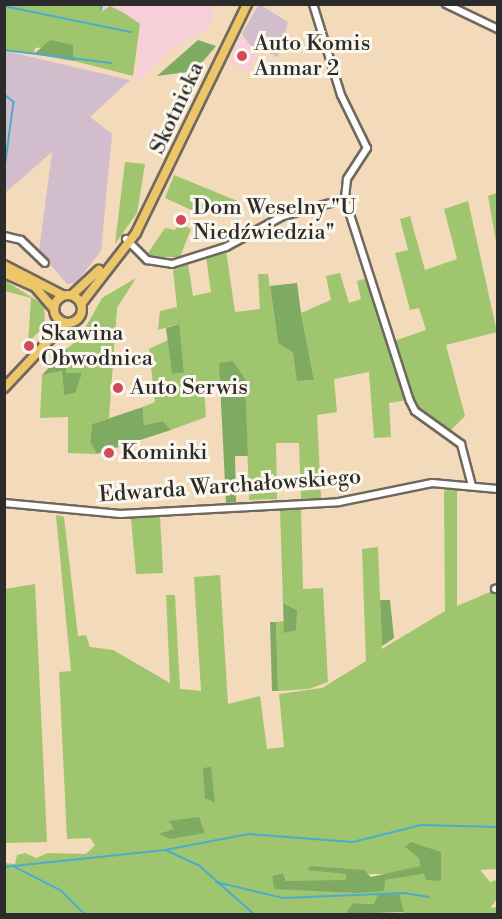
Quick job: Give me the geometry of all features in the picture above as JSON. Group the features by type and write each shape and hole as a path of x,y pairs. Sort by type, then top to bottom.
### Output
{"main road":[{"name":"Skotnicka","path":"106,266 139,226 247,4"},
{"path":"4,265 62,295 72,294 106,266"},
{"path":"4,388 46,337 65,323 78,319 81,304 106,266"},
{"path":"4,273 35,287 65,323"},
{"path":"72,294 81,304"},
{"path":"46,337 62,295"}],"street":[{"path":"313,4 328,63 367,154 347,179 345,199 356,219 410,401 415,411 461,444 472,486"},
{"path":"446,4 498,29"},
{"path":"128,240 147,260 172,264 226,247 283,216 345,199"},
{"path":"4,236 21,240 45,263"},
{"name":"Edwarda Warchałowskiego","path":"4,503 72,512 311,504 421,484 498,489"}],"shaded area":[{"path":"259,4 288,22 278,57 250,45 242,34"},
{"path":"103,5 214,5 210,27 173,48 136,84 140,24 113,10 101,12"},
{"path":"242,34 257,54 248,73 230,62"},
{"path":"5,51 130,80 90,117 112,134 101,251 76,283 67,284 39,251 52,152 5,193"}],"green space":[{"path":"5,5 103,5 101,12 110,6 124,13 140,24 133,76 74,61 73,45 35,48 34,54 5,51"},
{"path":"50,40 73,45 74,61 34,54"},
{"path":"198,40 216,46 195,71 157,76"},
{"path":"125,162 145,164 137,213 115,244"},
{"path":"174,175 240,202 234,212 213,203 212,214 198,213 165,198"},
{"path":"498,193 497,247 488,196"},
{"path":"468,201 497,332 446,345 465,416 450,431 415,409 391,342 426,330 419,308 410,310 395,253 408,250 400,219 410,216 425,270 457,259 444,209"},
{"path":"179,223 191,229 180,257 153,257 148,253 165,228 175,230"},
{"path":"226,250 235,312 260,309 258,274 268,274 278,343 293,353 298,381 314,380 301,313 331,300 326,276 340,273 349,303 361,299 357,281 368,278 407,400 389,403 391,437 374,438 369,372 334,379 337,412 317,415 321,498 301,499 299,443 276,443 277,499 249,500 245,379 219,363 222,385 204,388 206,417 171,430 163,421 144,425 143,407 155,402 149,349 168,340 172,373 184,371 178,324 158,330 160,311 177,307 173,270 188,264 193,296 211,292 206,257"},
{"path":"136,278 117,308 109,418 92,424 90,442 97,454 68,453 68,417 40,418 42,375 62,371 64,394 82,373 65,373 65,350 79,339 102,298"},
{"path":"4,280 44,305 45,325 28,343 31,298 5,291"},
{"path":"297,283 314,380 297,381 293,353 278,343 270,286"},
{"path":"179,324 184,372 172,374 166,328"},
{"path":"67,348 66,373 82,373 75,393 64,395 62,371 42,375"},
{"path":"233,361 245,379 248,456 235,456 236,502 226,503 219,363"},
{"path":"143,407 144,425 163,421 171,430 97,454 90,442 92,424"},
{"path":"457,488 457,606 497,589 497,869 480,870 490,882 497,880 497,899 490,908 497,907 497,914 397,914 404,912 398,893 375,904 353,903 345,914 5,914 4,863 15,864 17,855 25,853 36,858 48,853 86,854 95,845 90,838 67,839 59,672 71,671 56,515 64,517 78,636 86,635 90,647 113,650 170,683 166,595 175,595 180,689 201,691 194,577 220,575 228,704 260,696 267,749 284,747 279,694 322,688 366,661 362,549 378,547 382,649 445,611 444,491","holes":["420,858 426,880 424,874 385,880 356,893 274,888 272,876 283,873 286,881 345,881 346,874 395,874 420,866"]},
{"path":"280,509 301,509 303,589 323,588 328,682 309,689 278,691 276,622 284,621 285,633 297,610 283,603"},
{"path":"160,515 163,573 136,574 131,518"},
{"path":"35,584 47,842 5,843 5,589"},
{"path":"380,600 390,600 394,638 382,646"},
{"path":"283,603 297,610 296,630 284,633"},
{"path":"270,622 276,622 278,691 272,691"},
{"path":"211,767 215,803 205,798 203,768"},
{"path":"199,817 205,833 170,839 159,834 174,829 169,821"},
{"path":"411,842 441,852 441,881 426,880 424,874 385,880 384,891 356,893 274,889 272,876 283,873 286,881 345,880 346,874 307,870 310,866 364,870 371,877 420,866 419,858 405,847"},
{"path":"399,893 404,912 345,914 353,903 374,904 378,895"}],"waterway":[{"path":"101,10 102,4"},
{"path":"4,6 131,32"},
{"path":"4,50 111,63"},
{"path":"4,94 14,102 4,176"},
{"path":"4,867 165,850 249,834 353,842 421,825 498,827"},
{"path":"166,850 200,866 254,914"},
{"path":"13,866 62,891 85,914"},
{"path":"216,882 283,898 404,893 429,897"}],"place":[{"name":"Auto Komis Anmar 2","path":"242,56"},
{"name":"Dom Weselny \"U Niedźwiedzia\"","path":"181,220"},
{"name":"Skawina Obwodnica","path":"29,346"},
{"name":"Auto Serwis","path":"118,388"},
{"name":"Kominki","path":"109,453"}]}
